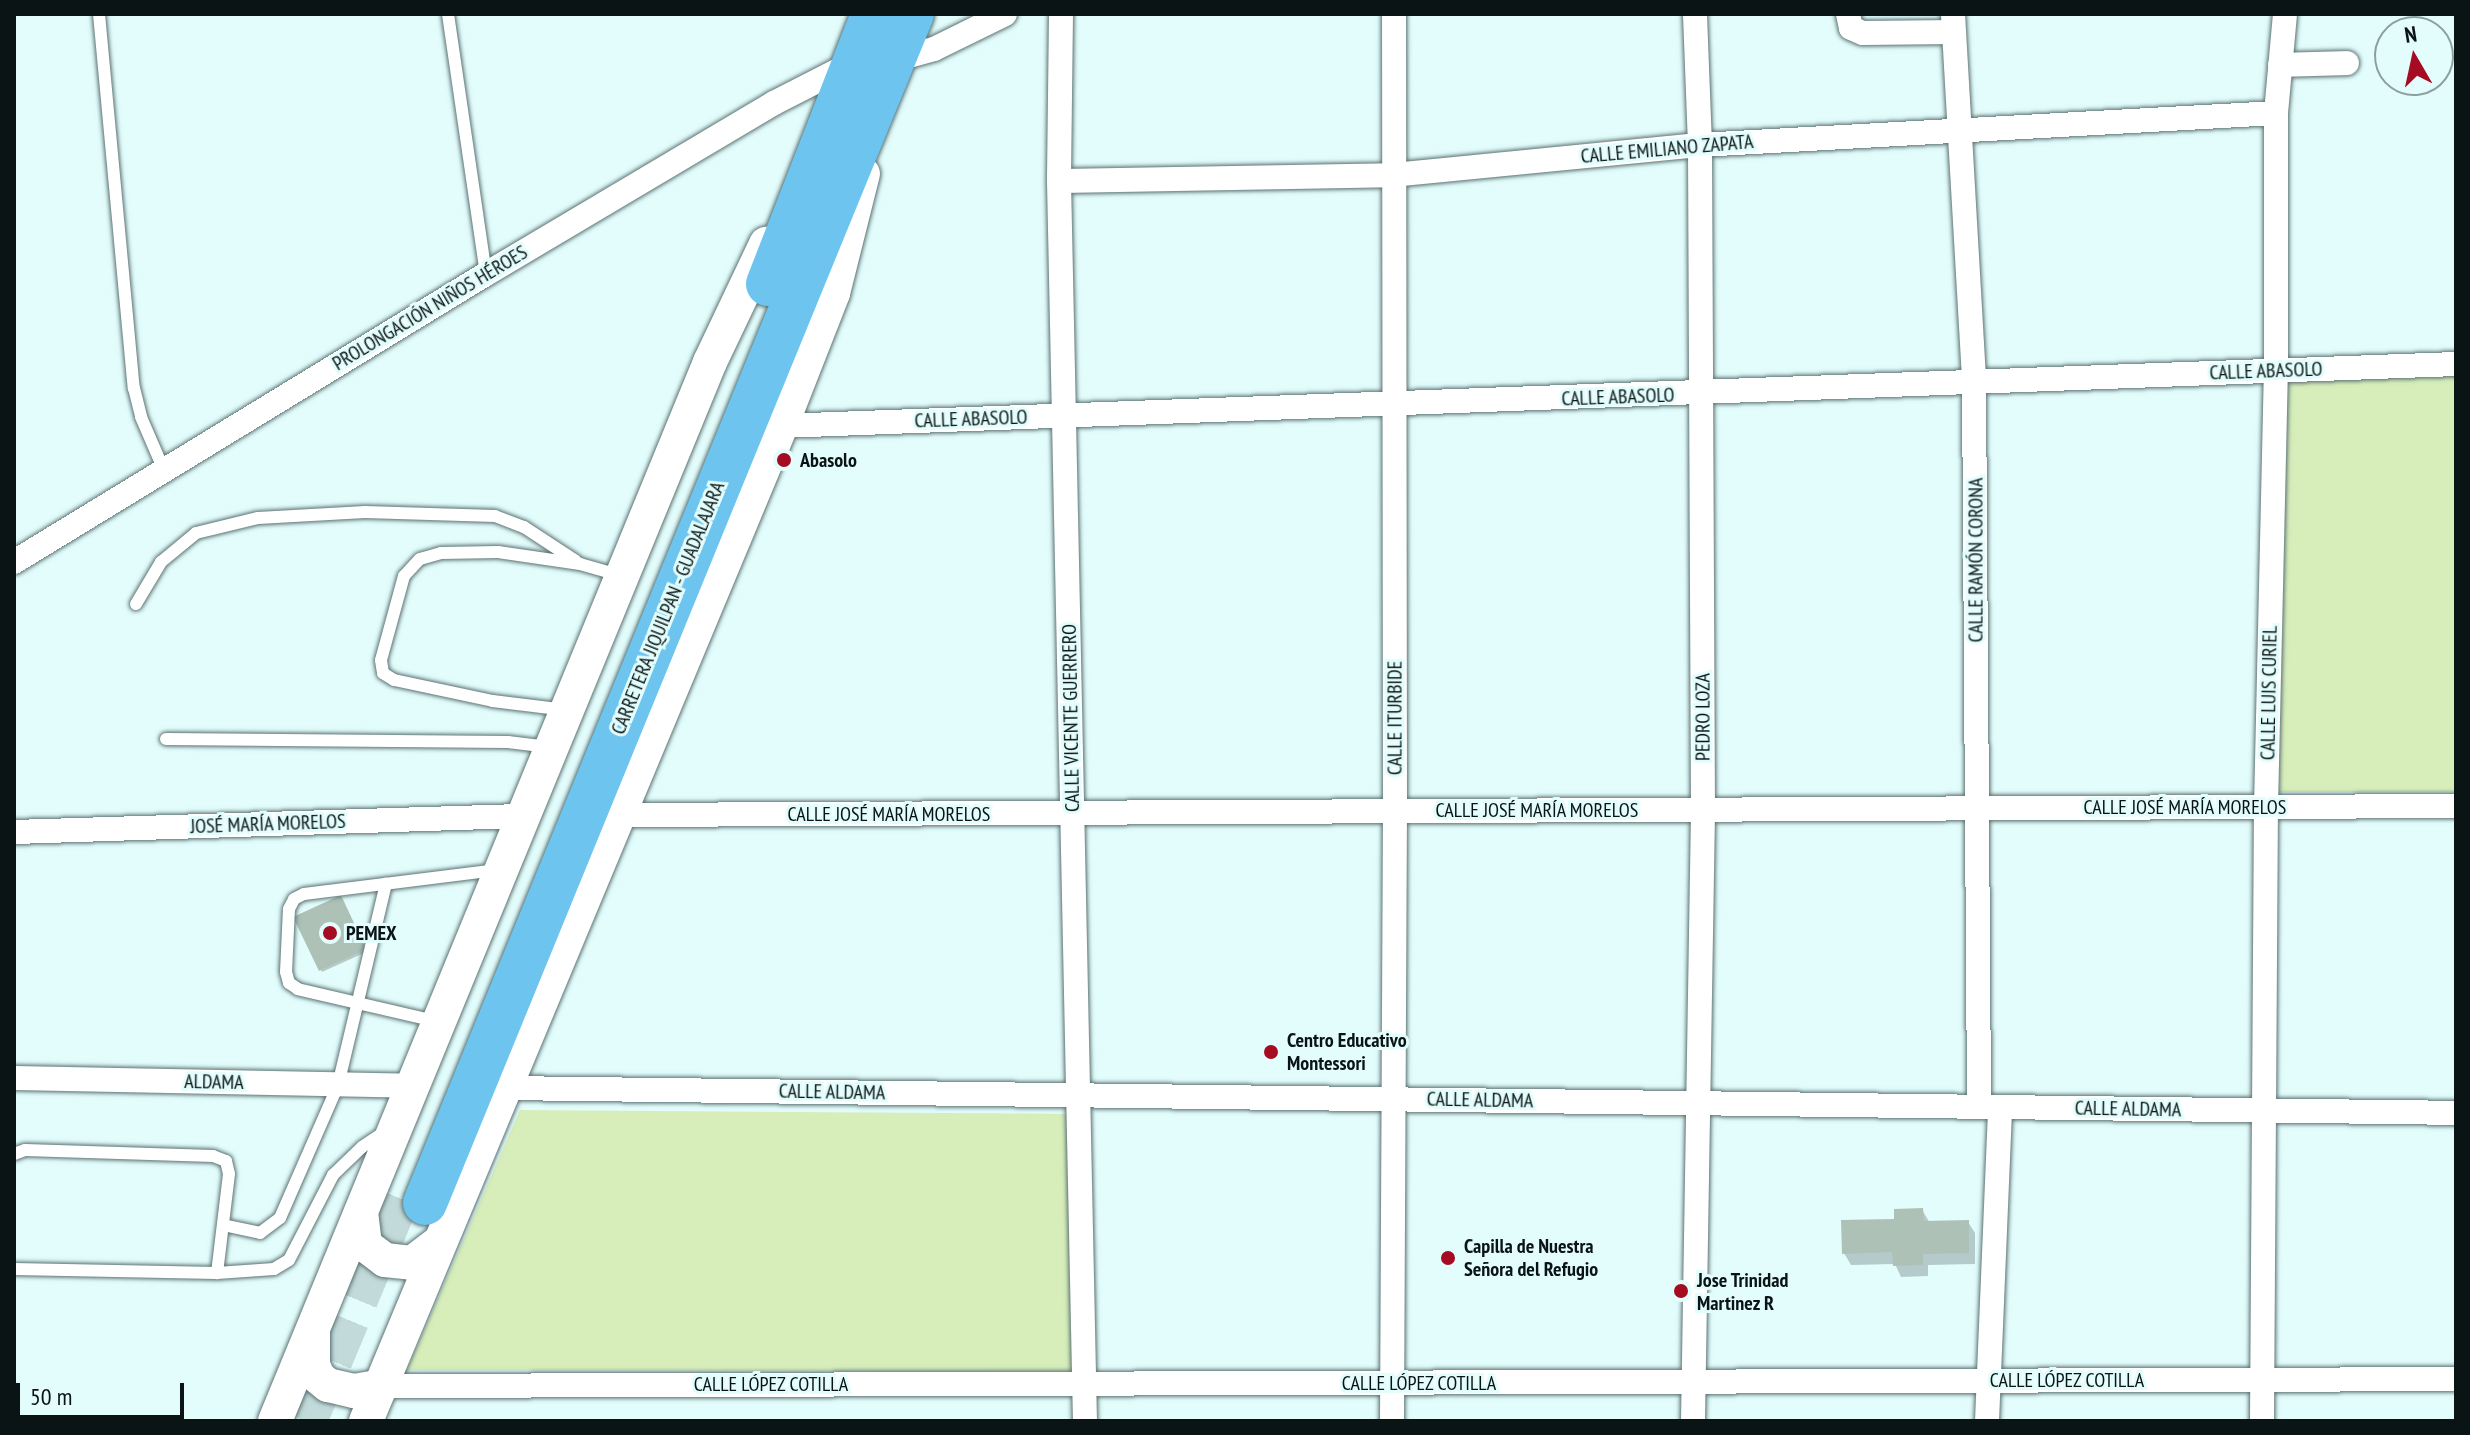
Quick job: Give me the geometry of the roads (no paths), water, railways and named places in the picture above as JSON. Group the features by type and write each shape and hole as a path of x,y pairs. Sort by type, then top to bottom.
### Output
{"highway":[{"name":"CARRETERA JIQUILPAN - GUADALAJARA","path":"872,62 873,14"},
{"name":"CARRETERA JIQUILPAN - GUADALAJARA","path":"422,1212 872,62 912,14"}],"street":[{"name":"PROLONGACIÓN NIÑOS HÉROES","path":"14,562 163,468 774,103 872,62 934,49 1005,14"},
{"name":"CALLE VICENTE GUERRERO","path":"1061,14 1059,181 1085,1421"},
{"name":"CALLE ITURBIDE","path":"1392,1421 1394,14"},
{"name":"PEDRO LOZA","path":"1693,1421 1703,810 1700,145 1695,14"},
{"path":"1848,14 1851,28 1863,33 1953,23"},
{"name":"CALLE LUIS CURIEL","path":"2262,1421 2266,807 2276,371 2276,113 2285,14"},
{"name":"CALLE RAMÓN CORONA","path":"1953,23 1974,383 1977,808 1989,1107 1991,1374 1987,1421"},
{"path":"367,1408 422,1212 504,1088 781,426 833,293 872,62"},
{"path":"275,1421 710,362 872,62"},
{"path":"2280,65 2347,63"},
{"name":"CALLE EMILIANO ZAPATA","path":"1059,181 1393,175 1700,145 2276,113"},
{"name":"CALLE ABASOLO","path":"781,426 1394,406 2456,364"},
{"name":"CALLE JOSÉ MARÍA MORELOS","path":"618,815 2456,806"},
{"name":"JOSÉ MARÍA MORELOS","path":"14,832 521,816"},
{"name":"ALDAMA","path":"14,1078 413,1086"},
{"name":"CALLE ALDAMA","path":"504,1088 2456,1113"},
{"path":"361,1212 365,1245 385,1260 412,1263 422,1212"},
{"path":"314,1322 312,1356 318,1377 340,1389 354,1391 367,1408"},
{"name":"CALLE LÓPEZ COTILLA","path":"367,1408 1085,1382 1392,1384 1991,1374 2456,1379"}],"lane":[{"path":"99,14 134,388 141,417 163,468"},
{"path":"448,14 486,274"},
{"path":"136,604 161,562 196,533 258,518 365,512 495,516 524,527 580,564"},
{"path":"566,710 493,701 394,680 383,673 381,660 404,576 420,559 441,553 498,552 580,564 622,576"},
{"path":"166,739 508,742 550,748"},
{"path":"440,1022 298,989 289,983 286,972 289,909 294,899 304,894 503,869"},
{"path":"223,1225 260,1233 280,1218 338,1085 386,884"},
{"path":"14,1269 217,1273 274,1269 289,1260 333,1175 362,1147 394,1125"},
{"path":"14,1154 25,1150 213,1156 226,1161 229,1174 217,1273"}],"tunnel":[{"path":"305,1421 401,1191"}],"place":[{"name":"Abasolo","path":"784,460"},
{"name":"PEMEX","path":"330,933"},
{"name":"Centro Educativo Montessori","path":"1271,1052"},
{"name":"Capilla de Nuestra Señora del Refugio","path":"1448,1258"},
{"name":"Jose Trinidad Martinez R","path":"1681,1291"}]}
